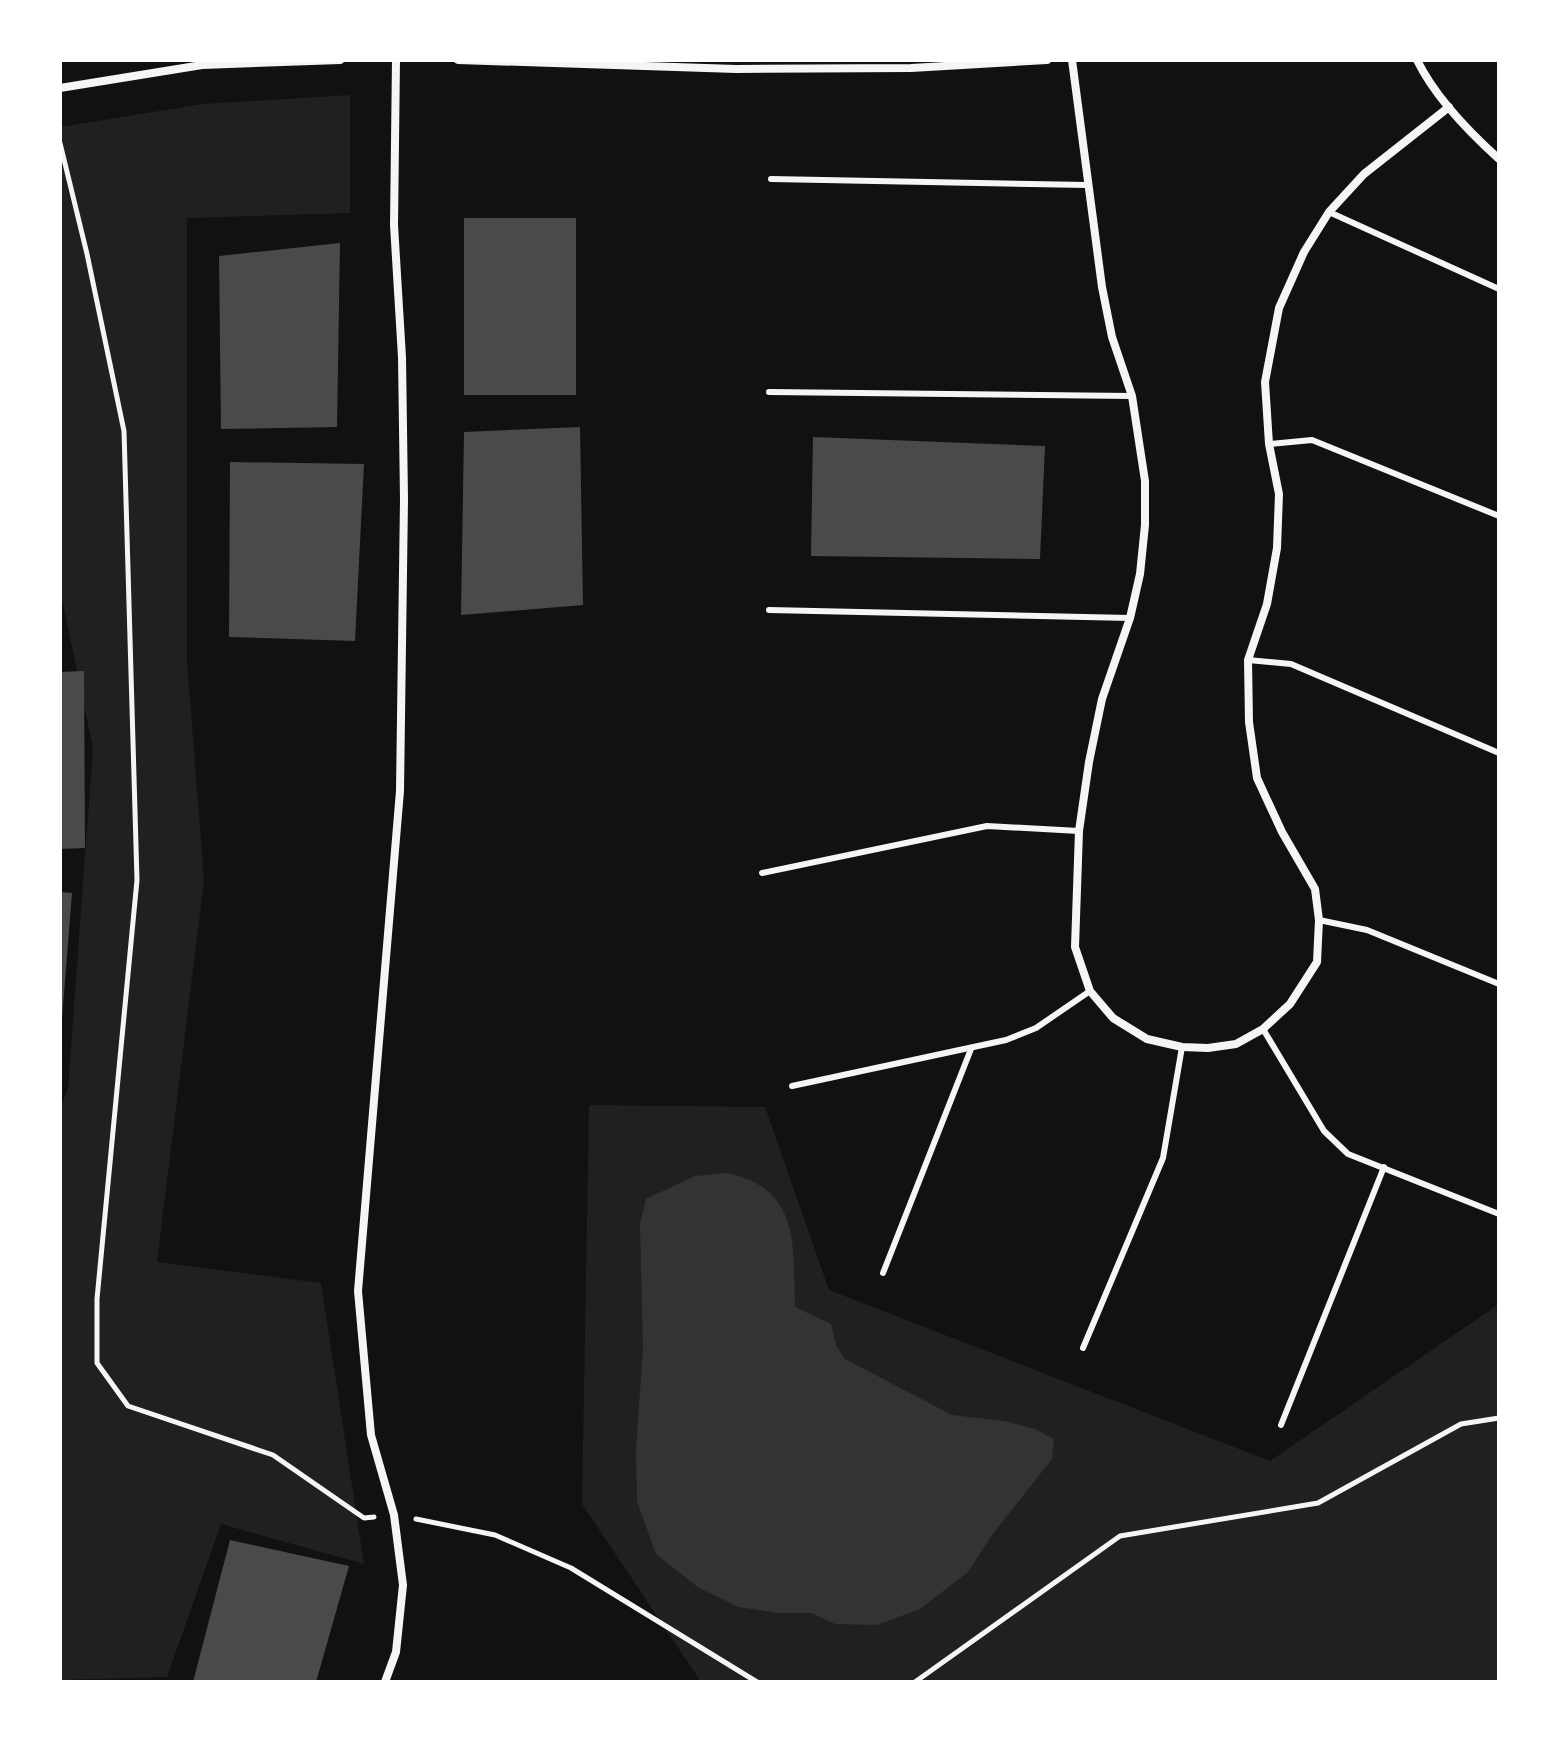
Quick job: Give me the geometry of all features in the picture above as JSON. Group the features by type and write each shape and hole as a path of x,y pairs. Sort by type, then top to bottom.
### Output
{"street":[{"path":"60,88 202,65 340,60"},
{"path":"385,1682 396,1652 403,1585 394,1515 371,1435 358,1291 400,791 404,499 402,357 394,225 396,60"},
{"path":"458,60 736,69 911,68 1047,60"},
{"path":"1072,60 1087,185 1112,337 1132,396 1145,481 1140,574 1130,618 1102,699 1079,831 1075,947 1090,991 1113,1018 1147,1039 1182,1047 1208,1048 1236,1044 1263,1029 1290,1004 1317,962 1319,920 1315,889 1282,832 1257,778 1249,722 1248,660 1267,604 1277,548 1279,494 1269,444 1265,382 1279,308 1304,252 1329,212 1364,174 1449,107"},
{"path":"1417,60 1424,75 1449,107 1499,159"}],"lane":[{"path":"771,179 1087,185"},
{"path":"1329,212 1499,289"},
{"path":"769,392 1132,396"},
{"path":"1269,444 1312,440 1499,516"},
{"path":"769,610 1130,618"},
{"path":"1248,660 1291,664 1499,753"},
{"path":"762,873 987,826 1079,831"},
{"path":"1319,920 1367,930 1499,984"},
{"path":"792,1086 971,1049 1036,1028 1090,991"},
{"path":"1263,1029 1324,1131 1348,1154 1499,1214"},
{"path":"1083,1348 1163,1158 1182,1047"},
{"path":"883,1273 971,1049"},
{"path":"1281,1425 1384,1167"}],"path":[{"path":"60,143 90,269 125,447 137,880 97,1299 97,1363 128,1406 273,1455 364,1518 394,1515 495,1535 571,1568 757,1682"},
{"path":"915,1682 1120,1536 1318,1503 1461,1424 1499,1418"}],"shaded area":[{"path":"350,95 350,213 187,218 187,661 204,880 157,1262 321,1283 364,1564 221,1524 167,1677 60,1680 60,1110 68,1088 93,748 60,589 60,127 203,104"},
{"path":"589,1105 765,1107 829,1290 1270,1461 1499,1304 1499,1682 701,1682 582,1504"},
{"path":"726,1173 750,1181 768,1192 780,1206 792,1241 795,1307 831,1324 836,1345 845,1359 952,1415 1005,1421 1035,1429 1054,1439 1052,1459 992,1535 968,1572 920,1609 877,1625 835,1624 812,1613 778,1613 739,1607 699,1588 656,1554 637,1501 636,1451 643,1347 640,1224 646,1199 695,1176"}],"building":[{"path":"464,218 576,218 576,395 464,395"},
{"path":"340,243 337,427 221,429 219,256"},
{"path":"580,427 583,605 461,615 464,432"},
{"path":"813,437 1045,446 1040,559 811,556"},
{"path":"230,462 364,464 355,641 229,637"},
{"path":"84,671 85,848 60,849 60,672"},
{"path":"60,892 72,893 62,1019 60,1019"},
{"path":"230,1540 349,1566 316,1682 193,1682"}]}
